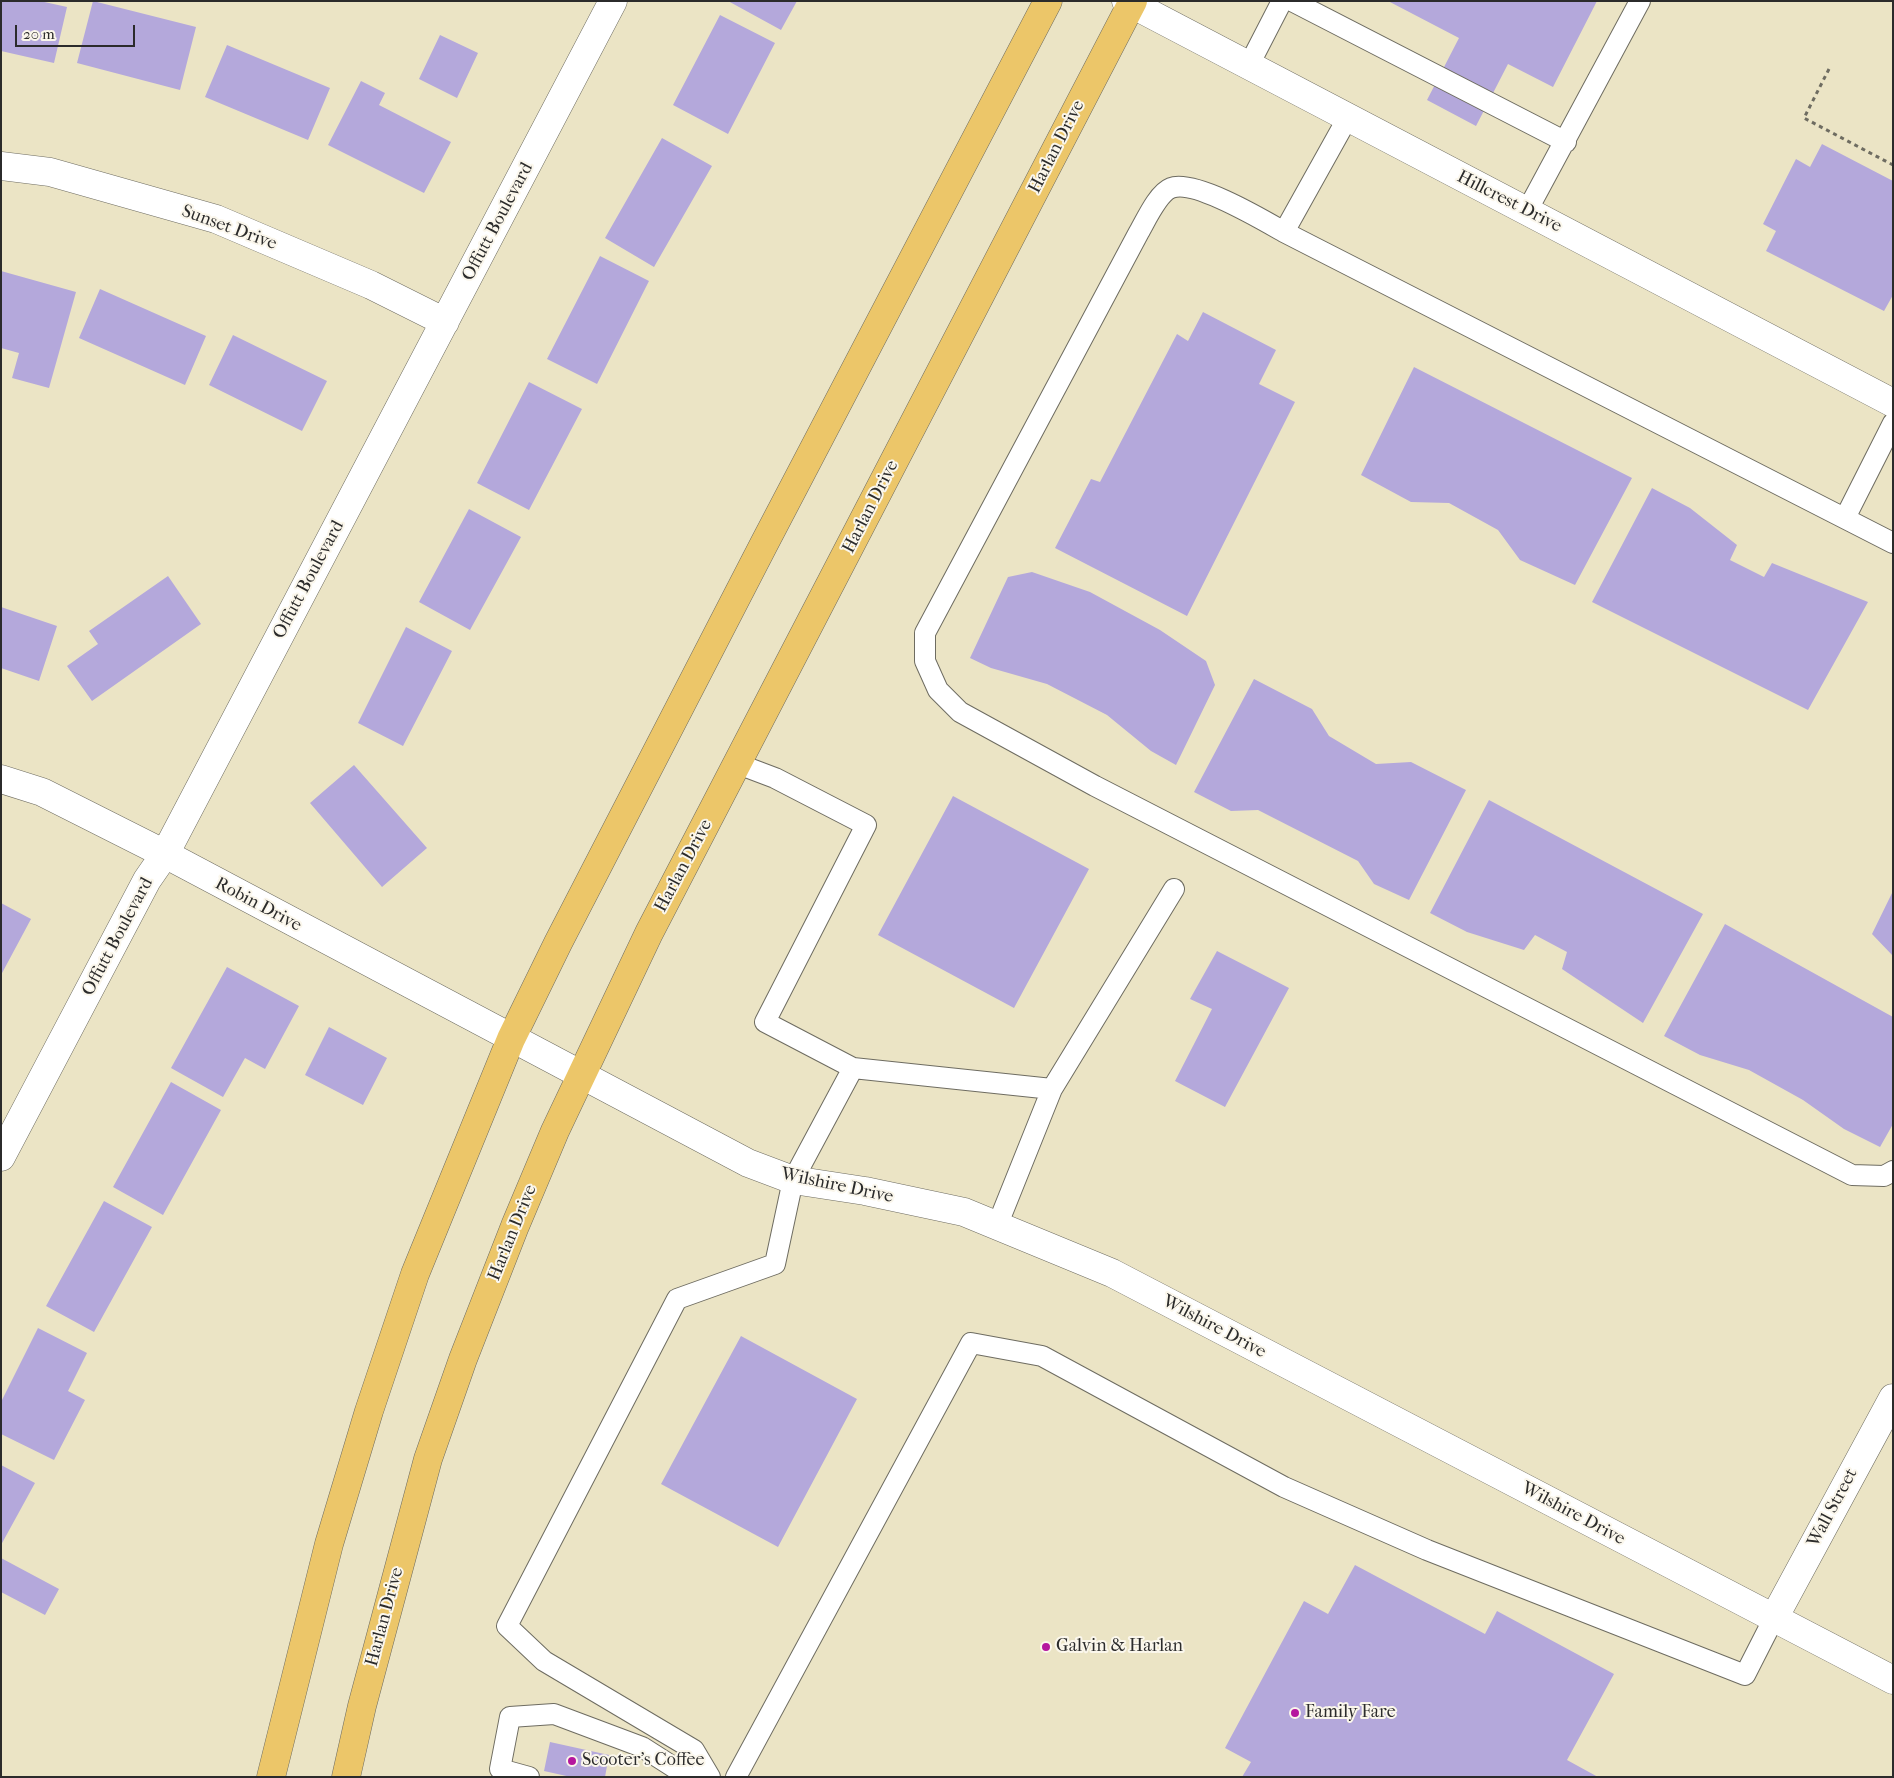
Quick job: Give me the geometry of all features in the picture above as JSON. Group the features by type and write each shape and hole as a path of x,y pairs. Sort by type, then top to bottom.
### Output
{"main road":[{"path":"270,1777 329,1544 369,1411 416,1274 511,1039 558,943 764,544 1048,1"},
{"name":"Harlan Drive","path":"346,1777 362,1706 428,1459 463,1359 515,1226 580,1075 649,933 1130,2"}],"street":[{"name":"Offutt Boulevard","path":"1,1157 147,880 165,854 613,1"},
{"name":"Hillcrest Drive","path":"1130,2 1347,119 1893,403"},
{"name":"Sunset Drive","path":"1,166 50,172 216,220 371,285 445,322"},
{"name":"Robin Drive","path":"1,779 42,792 165,854 511,1039"},
{"name":"Wilshire Drive","path":"511,1039 748,1163 793,1180 865,1191 964,1212 1112,1273 1893,1680"},
{"name":"Wall Street","path":"1774,1618 1893,1398"}],"lane":[{"path":"1249,66 1282,1"},
{"path":"1292,1 1566,142"},
{"path":"1527,211 1566,142 1640,1"},
{"path":"1284,232 1347,119"},
{"path":"1893,543 1236,206 1185,187 1170,188 1158,201 1134,240 925,633 926,661 938,690 960,712 1096,786 1852,1175 1884,1176 1893,1171"},
{"path":"1845,518 1893,423"},
{"path":"738,764 775,778 866,825 765,1022 853,1068 1052,1089"},
{"path":"997,1226 1052,1089 1174,889"},
{"path":"710,1777 694,1750 544,1661 507,1626 677,1299 775,1264 793,1180 853,1068"},
{"path":"736,1777 971,1343 1042,1356 1284,1487 1427,1550 1745,1675 1774,1618"},
{"path":"529,1777 500,1769 510,1716 554,1714 642,1747 689,1777"}],"path":[{"path":"1829,69 1804,118 1893,165"}],"building":[{"path":"1,1 40,1 67,7 54,63 1,51"},
{"path":"93,1 196,27 180,90 77,63"},
{"path":"728,1 797,1 781,30"},
{"path":"1388,1 1597,1 1553,87 1508,64 1476,126 1427,100 1459,38"},
{"path":"720,15 775,43 728,134 673,105"},
{"path":"440,35 478,53 457,98 419,79"},
{"path":"227,45 330,88 308,140 205,97"},
{"path":"361,81 385,93 379,105 451,142 424,193 328,145"},
{"path":"662,138 712,166 654,267 605,238"},
{"path":"1822,144 1893,181 1893,295 1884,311 1766,251 1776,231 1763,224 1796,159 1810,167"},
{"path":"600,256 649,281 597,384 547,359"},
{"path":"1,271 76,292 49,388 12,378 19,353 1,348"},
{"path":"100,289 206,336 185,385 79,338"},
{"path":"1203,312 1276,350 1259,384 1295,402 1187,616 1055,548 1091,479 1100,482 1177,334 1188,341"},
{"path":"233,335 327,381 302,431 209,385"},
{"path":"1414,367 1632,478 1575,585 1520,560 1498,530 1449,503 1411,502 1361,475"},
{"path":"529,382 582,409 529,510 477,483"},
{"path":"1652,488 1690,508 1737,545 1730,560 1764,577 1772,563 1868,602 1808,710 1592,602"},
{"path":"469,509 521,537 470,630 419,602"},
{"path":"1032,572 1090,592 1160,630 1206,661 1215,685 1176,765 1151,751 1107,715 1047,684 991,668 970,658 1008,577"},
{"path":"168,576 201,624 92,701 67,666 98,644 89,631"},
{"path":"1,607 57,626 39,681 1,668"},
{"path":"406,627 452,651 403,746 358,723"},
{"path":"1254,679 1312,709 1329,736 1376,764 1411,762 1466,790 1409,900 1374,884 1358,861 1258,810 1231,811 1194,792"},
{"path":"354,765 427,848 382,887 310,803"},
{"path":"953,796 1089,869 1014,1008 878,935"},
{"path":"1489,800 1703,914 1643,1023 1562,969 1567,952 1535,935 1524,950 1467,932 1430,913"},
{"path":"1893,891 1893,956 1872,934"},
{"path":"1,903 31,919 1,975"},
{"path":"1725,924 1893,1017 1893,1124 1880,1147 1844,1129 1803,1100 1749,1070 1700,1055 1664,1036"},
{"path":"1217,951 1289,988 1225,1107 1175,1081 1212,1009 1190,999"},
{"path":"227,967 299,1006 265,1069 245,1058 223,1097 171,1068"},
{"path":"329,1027 387,1058 363,1105 305,1075"},
{"path":"171,1082 221,1110 163,1215 113,1187"},
{"path":"104,1201 152,1227 94,1332 46,1306"},
{"path":"38,1328 87,1353 68,1391 85,1400 54,1460 1,1434 1,1402"},
{"path":"741,1336 857,1399 778,1547 661,1484"},
{"path":"1,1465 35,1483 1,1545"},
{"path":"1,1558 59,1589 45,1615 1,1592"},
{"path":"1355,1565 1485,1634 1497,1611 1614,1674 1567,1760 1598,1777 1242,1777 1251,1762 1225,1748 1304,1601 1328,1614"},
{"path":"550,1742 609,1755 605,1777 571,1777 544,1771"}],"place":[{"name":"Galvin & Harlan","path":"1046,1647"},
{"name":"Family Fare","path":"1295,1713"},
{"name":"Scooter's Coffee","path":"572,1761"}]}
